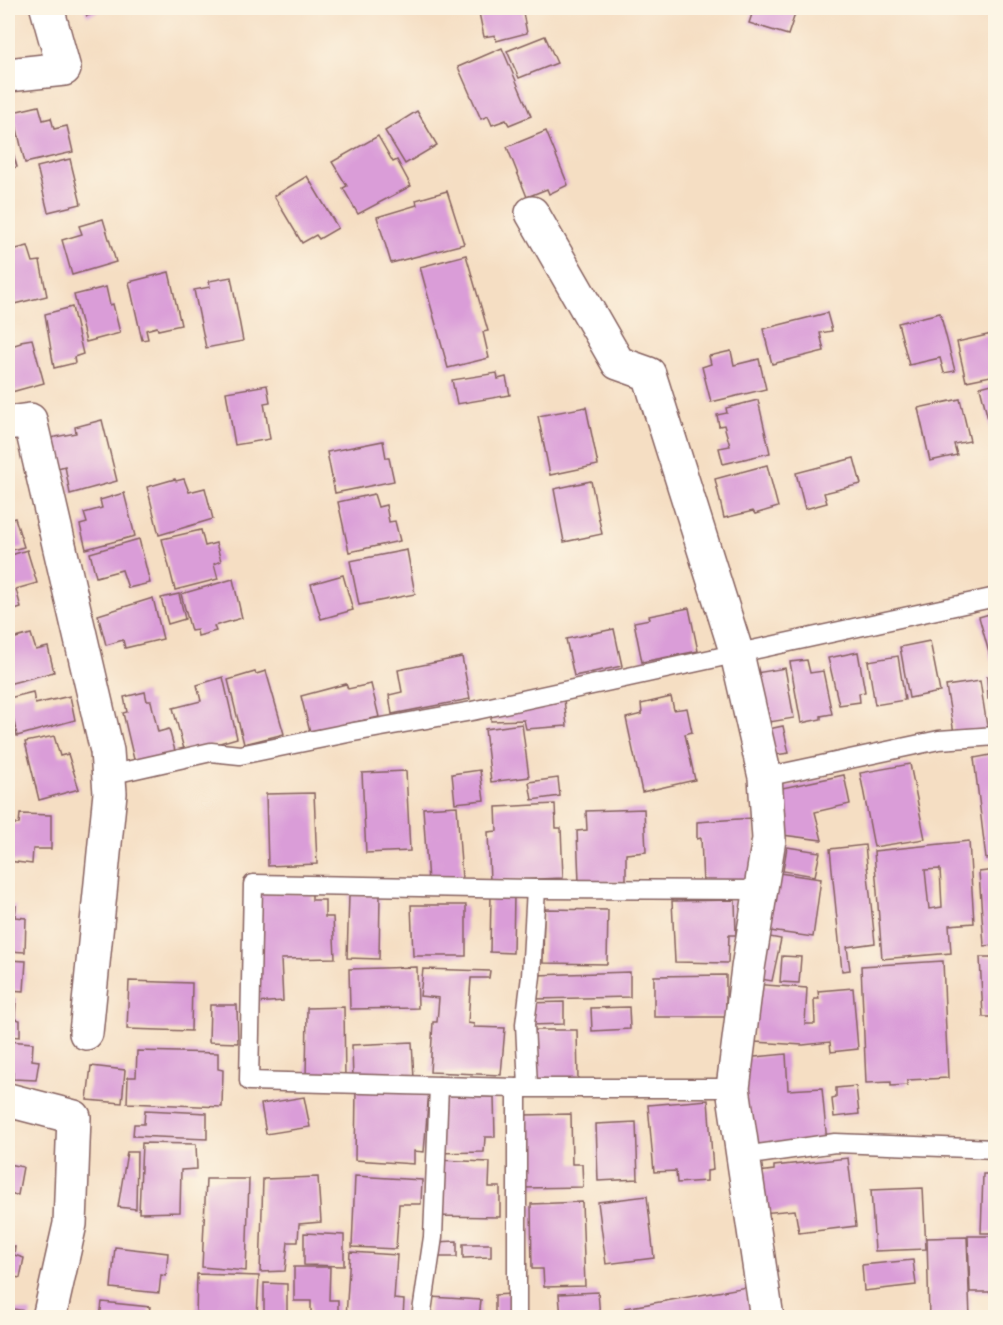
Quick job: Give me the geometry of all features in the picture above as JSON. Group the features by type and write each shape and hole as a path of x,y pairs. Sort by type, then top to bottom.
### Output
{"street":[{"path":"8,75 64,69 47,8"},
{"path":"532,213 618,363 649,374 737,654 765,777 769,839 748,968 733,1088 767,1317"},
{"path":"8,423 30,420 107,751 111,794 86,1033"},
{"path":"8,1100 75,1117 70,1224 48,1317"}],"lane":[{"path":"109,775 211,752 240,755 472,711 996,597"},
{"path":"765,777 939,740 996,736"},
{"path":"733,1088 522,1088 249,1082 253,884 760,890"},
{"path":"517,1317 522,1088 536,889"},
{"path":"421,1317 433,1238 438,1086"},
{"path":"743,1155 835,1143 996,1149"}],"building":[{"path":"84,8 107,8 87,16"},
{"path":"478,8 522,8 527,33 496,41 495,35 484,37"},
{"path":"754,8 797,8 788,35 749,23"},
{"path":"545,36 557,63 519,78 507,51"},
{"path":"502,48 531,116 509,125 506,120 492,125 488,116 481,119 458,67"},
{"path":"39,106 43,120 51,118 54,129 67,126 73,152 25,163 13,112"},
{"path":"417,111 437,145 405,164 385,131"},
{"path":"546,131 568,185 549,194 547,189 527,197 507,147"},
{"path":"8,135 17,167 8,169"},
{"path":"378,136 393,162 397,160 411,186 358,214 343,188 347,186 332,162"},
{"path":"70,159 81,204 48,212 37,167"},
{"path":"307,176 338,228 319,239 316,235 302,243 274,196"},
{"path":"447,191 464,244 391,263 377,217 417,205 416,200"},
{"path":"103,219 116,262 72,275 62,240 82,234 79,226"},
{"path":"28,246 33,262 40,261 47,296 10,305 8,251"},
{"path":"466,255 488,331 483,332 489,358 448,368 420,267"},
{"path":"169,272 181,325 146,330 148,339 142,340 129,282"},
{"path":"231,277 243,341 206,348 194,290 210,287 209,281"},
{"path":"106,287 120,333 86,342 74,295"},
{"path":"72,307 83,354 74,357 75,363 54,368 45,314"},
{"path":"827,313 832,331 820,333 824,351 772,364 763,329"},
{"path":"940,313 955,371 944,373 940,358 909,365 898,323"},
{"path":"996,333 996,375 966,381 957,342"},
{"path":"32,339 44,383 8,393 8,356 10,356 8,347"},
{"path":"731,351 734,365 759,359 766,389 711,402 702,367 711,364 709,356"},
{"path":"497,373 498,379 506,377 510,395 457,404 452,380"},
{"path":"996,383 996,434 992,435 980,387"},
{"path":"267,385 270,402 264,403 270,439 235,445 226,392"},
{"path":"960,399 970,441 954,444 957,455 930,461 918,408"},
{"path":"758,400 770,453 723,464 719,448 730,446 724,425 719,426 717,415 727,413 726,408"},
{"path":"586,407 598,465 550,475 538,416"},
{"path":"102,420 117,481 70,494 65,466 58,468 50,438 76,433 75,427"},
{"path":"383,441 394,481 335,493 327,452"},
{"path":"854,458 861,484 824,493 827,503 805,509 796,473"},
{"path":"767,465 778,507 755,514 753,511 724,518 715,479"},
{"path":"8,472 14,495 8,497"},
{"path":"175,479 176,481 184,479 189,492 205,488 213,519 159,535 147,487"},
{"path":"591,481 602,534 564,542 554,489"},
{"path":"124,493 135,536 86,549 80,525 87,523 84,513 102,508 100,500"},
{"path":"374,494 378,507 386,505 389,522 395,521 400,541 349,552 338,502"},
{"path":"15,518 24,547 8,551 8,520"},
{"path":"201,530 205,546 216,543 221,561 214,564 218,579 175,590 162,539"},
{"path":"139,539 150,583 128,588 122,570 96,577 90,553"},
{"path":"27,550 37,583 16,589 21,608 8,612 8,556"},
{"path":"407,550 415,594 359,605 350,561"},
{"path":"343,575 353,610 321,619 311,584"},
{"path":"233,579 242,618 214,626 216,631 198,636 197,630 191,631 181,594"},
{"path":"179,594 185,619 168,624 161,598"},
{"path":"153,598 163,639 125,648 123,640 106,645 98,615"},
{"path":"689,608 698,651 642,662 634,622 650,619 649,616"},
{"path":"996,612 996,666 993,667 979,617"},
{"path":"614,629 622,666 574,676 566,639"},
{"path":"31,634 36,650 48,647 54,672 8,684 8,640"},
{"path":"930,641 940,692 909,698 900,647"},
{"path":"858,652 865,692 859,693 860,702 839,705 828,658"},
{"path":"898,656 905,700 875,705 868,661"},
{"path":"462,657 470,699 392,714 389,695 402,692 398,670"},
{"path":"807,660 810,673 823,671 832,714 801,723 790,662"},
{"path":"785,668 794,718 764,723 756,673"},
{"path":"266,671 284,734 244,744 228,680"},
{"path":"223,677 237,738 185,753 173,708 201,701 197,685"},
{"path":"987,677 996,677 996,699 988,699"},
{"path":"980,681 988,733 955,739 946,686"},
{"path":"346,684 348,689 371,684 379,717 310,732 301,696"},
{"path":"33,692 35,704 70,696 75,720 17,736 9,698"},
{"path":"145,692 147,701 151,701 158,732 169,729 177,758 136,768 123,713 127,712 124,697"},
{"path":"671,697 674,710 687,708 692,732 685,734 695,780 642,792 626,718 642,714 641,704"},
{"path":"564,699 567,726 526,729 524,720 491,721 491,713"},
{"path":"522,724 529,777 491,782 485,729"},
{"path":"783,726 789,753 775,755 764,730"},
{"path":"54,736 60,756 68,754 79,789 39,800 25,742"},
{"path":"996,754 996,858 986,859 974,758"},
{"path":"910,764 925,839 874,847 860,773"},
{"path":"480,770 484,800 455,803 452,774"},
{"path":"406,771 410,851 366,853 362,773"},
{"path":"844,775 850,804 815,812 822,840 775,834 768,791"},
{"path":"558,778 560,796 532,800 529,782"},
{"path":"314,793 317,864 268,866 266,794"},
{"path":"555,804 556,828 561,828 563,878 490,881 488,832 497,831 496,807"},
{"path":"457,806 462,879 428,882 423,808"},
{"path":"644,809 646,852 626,854 626,882 579,882 577,831 587,830 586,811"},
{"path":"20,814 51,815 51,849 33,849 32,864 8,861 8,824 19,824"},
{"path":"752,818 758,884 703,884 701,838 697,839 697,822"},
{"path":"969,841 974,923 949,925 951,953 882,959 874,851","holes":["940,869 942,907 929,909 925,870"]},
{"path":"865,845 875,943 847,947 850,970 842,971 830,849"},
{"path":"787,847 820,852 815,876 783,871"},
{"path":"996,870 996,945 984,946 979,872"},
{"path":"772,872 821,879 813,937 763,930"},
{"path":"253,892 312,894 312,900 325,900 325,917 333,917 335,958 281,959 283,1001 254,1003"},
{"path":"491,893 514,893 513,953 490,952"},
{"path":"349,895 380,895 379,959 347,958"},
{"path":"735,900 736,935 729,935 728,963 675,962 672,901"},
{"path":"8,905 16,906 15,917 26,918 25,952 8,951"},
{"path":"411,905 466,905 466,956 413,956"},
{"path":"544,909 608,910 607,964 543,963"},
{"path":"759,935 781,939 772,981 750,977"},
{"path":"782,956 801,957 799,983 780,982"},
{"path":"980,957 996,957 996,1017 983,1017"},
{"path":"8,960 26,961 24,991 8,990"},
{"path":"943,961 948,1078 907,1080 907,1085 891,1086 891,1082 866,1083 861,966"},
{"path":"417,967 418,1008 350,1009 349,969"},
{"path":"423,969 490,971 489,978 471,978 468,1023 474,1024 474,1027 505,1028 501,1075 430,1072 433,1022 437,1022 439,998 420,996"},
{"path":"630,972 630,997 535,999 536,975"},
{"path":"726,975 726,1017 654,1017 654,976"},
{"path":"129,981 192,983 191,1031 127,1029"},
{"path":"753,984 807,988 805,1024 815,1024 814,999 819,999 818,991 853,988 858,1049 831,1052 830,1042 803,1045 755,1042"},
{"path":"8,999 16,999 15,1019 20,1020 20,1037 8,1036"},
{"path":"564,1002 564,1024 529,1025 527,1003"},
{"path":"210,1005 237,1005 238,1043 209,1042"},
{"path":"344,1007 345,1080 306,1081 307,1008"},
{"path":"629,1007 630,1029 592,1031 591,1008"},
{"path":"527,1030 577,1030 578,1081 528,1081"},
{"path":"8,1041 33,1043 32,1060 39,1061 36,1080 13,1079 13,1072 8,1071"},
{"path":"412,1042 414,1079 353,1081 352,1045"},
{"path":"137,1051 218,1053 218,1069 223,1070 222,1107 127,1103 128,1077 136,1077"},
{"path":"786,1054 788,1090 822,1088 827,1143 745,1151 744,1058"},
{"path":"91,1066 125,1070 122,1103 87,1100"},
{"path":"856,1086 859,1114 834,1117 832,1099 836,1098 836,1088"},
{"path":"356,1088 429,1090 424,1152 414,1151 414,1164 355,1160"},
{"path":"436,1095 494,1097 495,1137 485,1137 484,1152 434,1153"},
{"path":"304,1097 310,1127 266,1134 261,1104"},
{"path":"708,1100 713,1170 707,1171 707,1181 677,1183 676,1171 654,1172 648,1105"},
{"path":"145,1110 207,1113 207,1139 133,1136 134,1124 144,1124"},
{"path":"571,1114 572,1164 582,1164 583,1187 525,1188 523,1115"},
{"path":"636,1122 638,1179 598,1181 596,1124"},
{"path":"142,1143 196,1144 197,1169 181,1170 180,1212 139,1213"},
{"path":"127,1152 137,1152 136,1209 118,1207"},
{"path":"848,1158 856,1226 799,1233 795,1210 761,1213 758,1172 774,1170 774,1166"},
{"path":"435,1160 490,1162 489,1187 500,1187 500,1217 432,1216"},
{"path":"8,1164 23,1167 18,1195 8,1194"},
{"path":"983,1174 996,1174 996,1233 981,1233"},
{"path":"355,1176 422,1180 421,1204 399,1204 396,1249 352,1247"},
{"path":"318,1177 321,1222 299,1224 298,1242 288,1242 285,1271 260,1272 263,1179"},
{"path":"206,1179 249,1179 246,1271 202,1267"},
{"path":"923,1188 926,1249 875,1251 871,1190"},
{"path":"647,1196 654,1258 606,1264 598,1202"},
{"path":"582,1202 585,1286 544,1287 543,1269 532,1269 531,1204"},
{"path":"304,1233 344,1235 344,1266 304,1265"},
{"path":"968,1236 996,1236 996,1292 970,1292"},
{"path":"967,1237 970,1318 929,1318 927,1238"},
{"path":"457,1241 457,1257 433,1257 434,1242"},
{"path":"463,1244 491,1244 491,1257 463,1258"},
{"path":"8,1246 15,1247 14,1255 24,1258 20,1278 8,1276"},
{"path":"115,1247 168,1253 166,1276 161,1275 159,1293 111,1288"},
{"path":"350,1252 397,1255 394,1299 404,1300 403,1318 346,1318"},
{"path":"913,1260 916,1285 864,1291 862,1265"},
{"path":"294,1267 330,1267 329,1300 338,1300 338,1318 311,1318 311,1301 294,1301"},
{"path":"197,1274 259,1276 257,1317 196,1318"},
{"path":"264,1283 287,1284 287,1318 264,1318"},
{"path":"758,1285 764,1318 734,1318 734,1313 701,1318 625,1318 625,1308"},
{"path":"598,1292 600,1318 561,1318 559,1294"},
{"path":"510,1294 511,1318 495,1318 495,1295"},
{"path":"430,1297 481,1300 479,1318 428,1318"},
{"path":"102,1302 150,1307 148,1318 100,1318"},
{"path":"8,1308 31,1312 30,1318 8,1318"}]}
